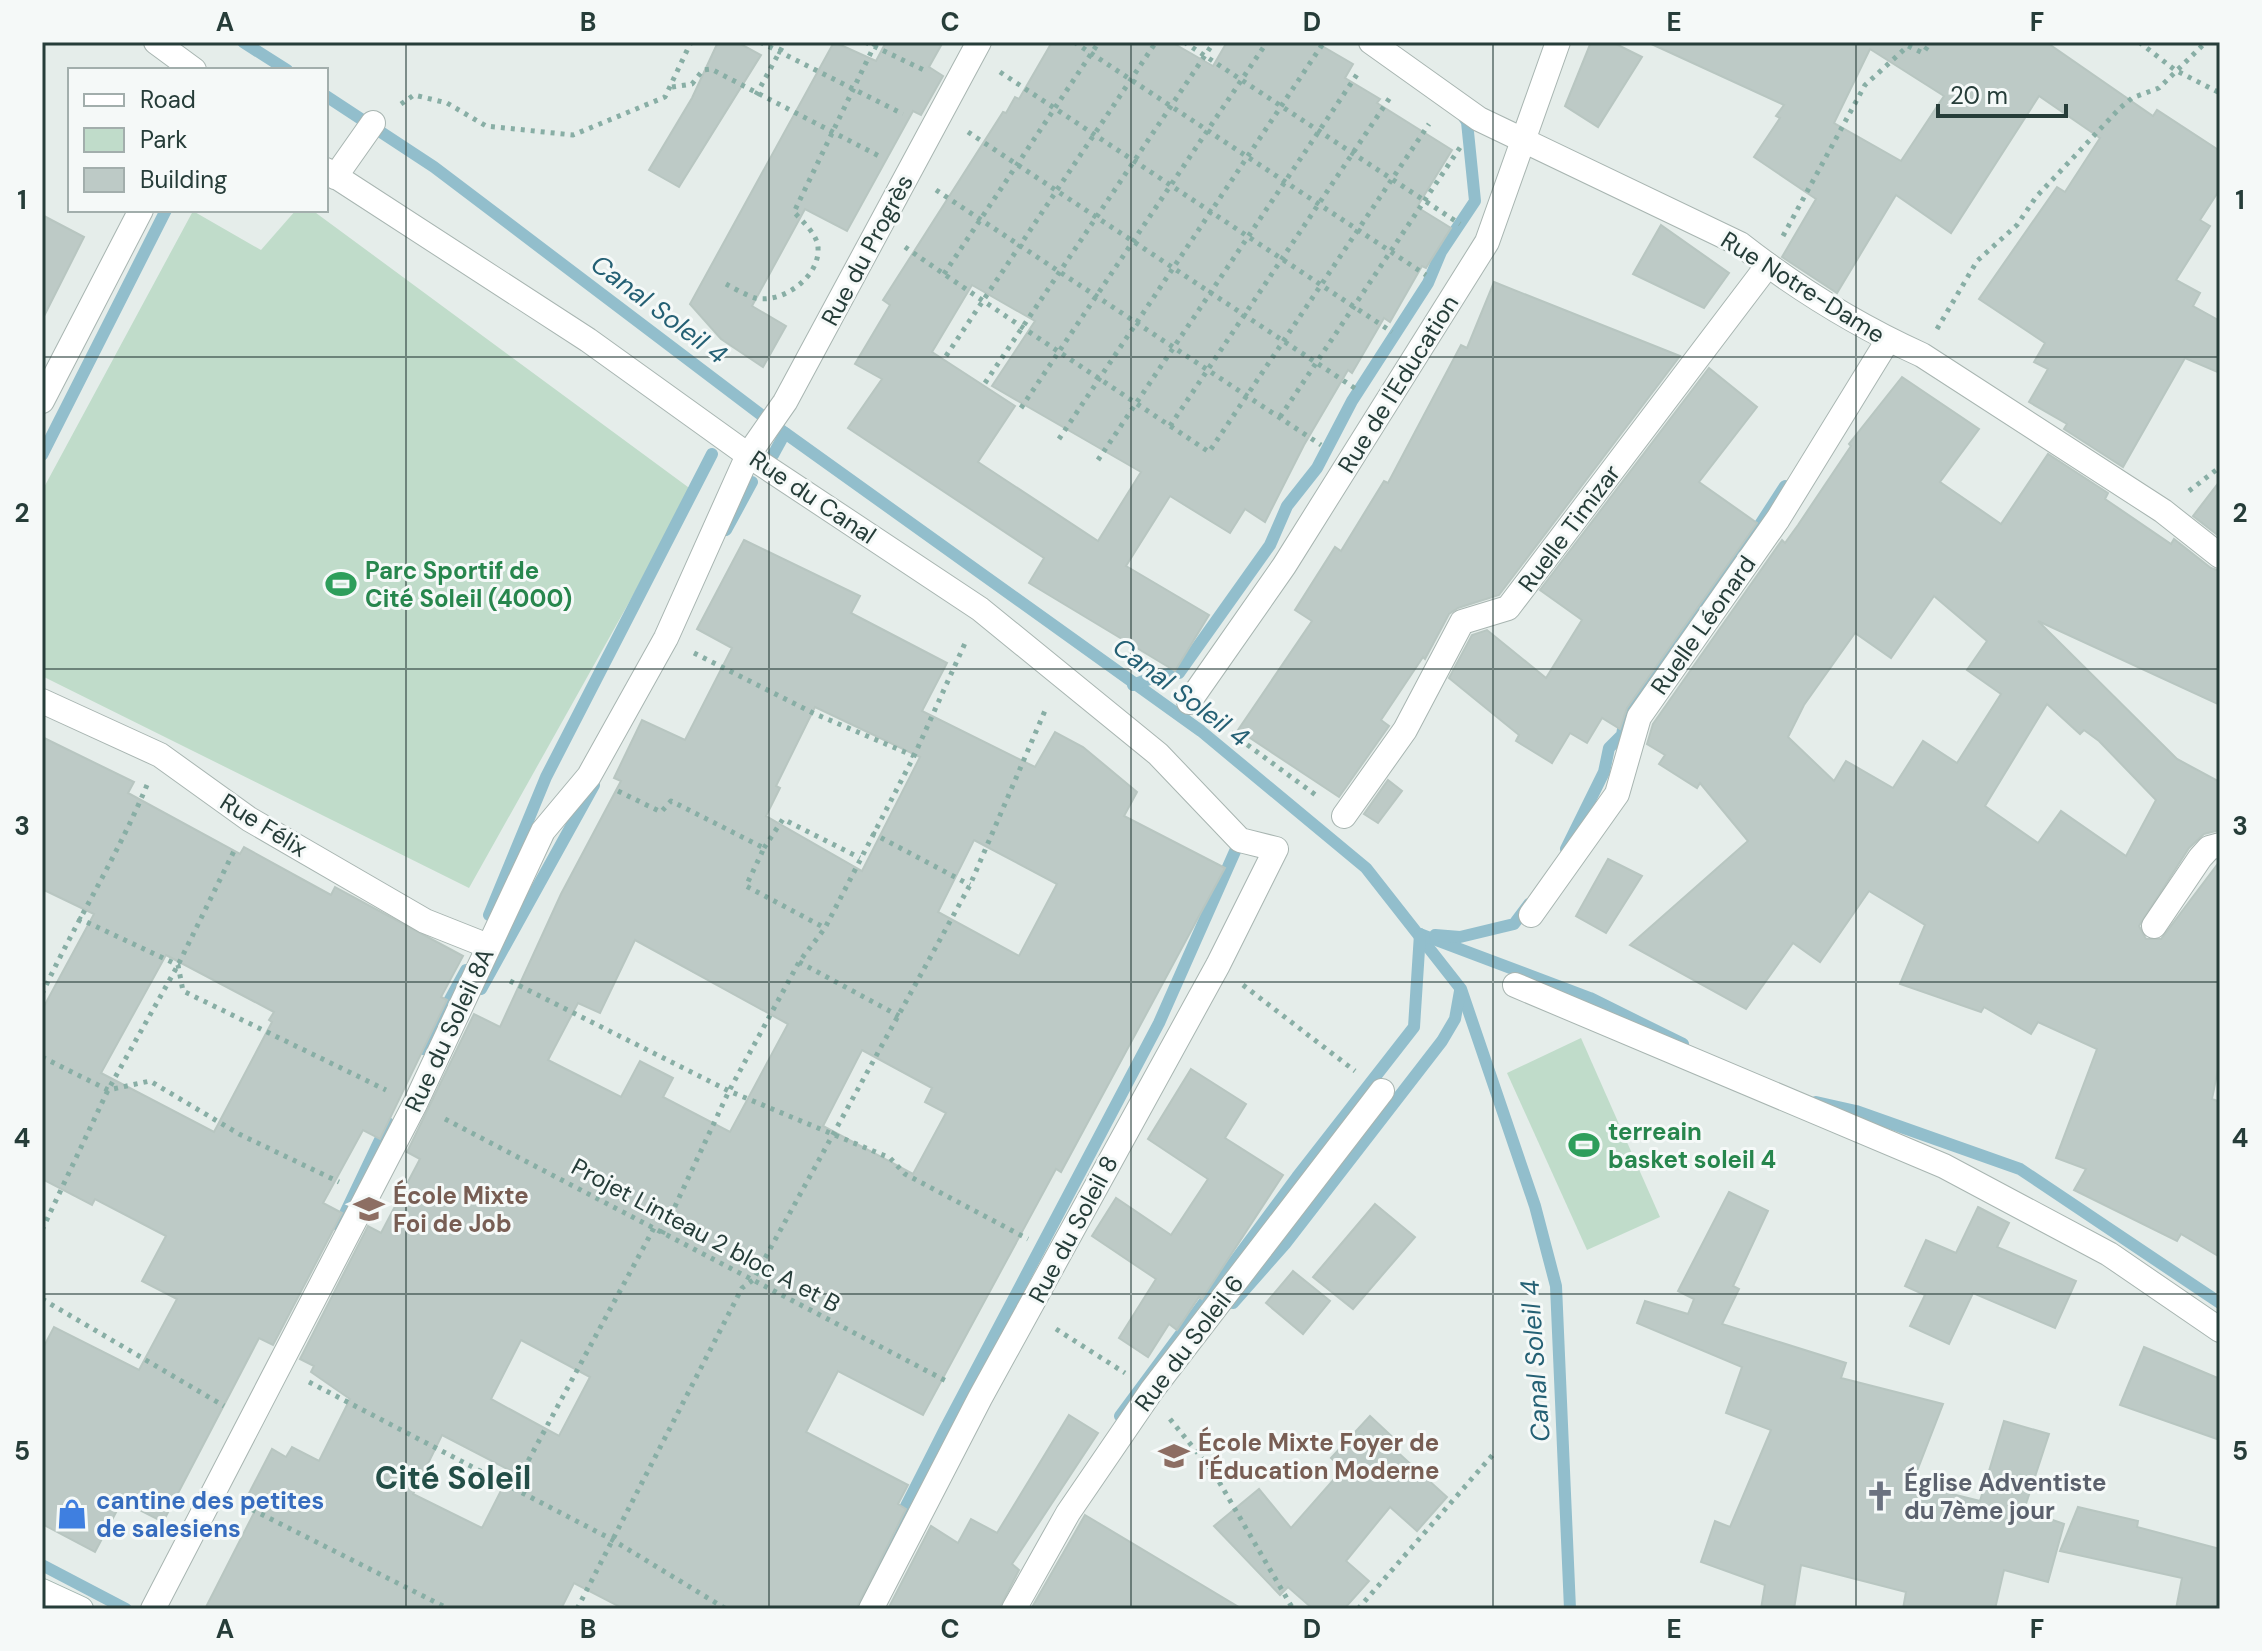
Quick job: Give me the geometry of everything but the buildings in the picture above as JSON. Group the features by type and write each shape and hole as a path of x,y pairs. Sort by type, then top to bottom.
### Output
{"street":[{"path":"156,42 191,68"},
{"name":"Rue de l'Education","path":"1189,702 1284,566 1487,242 1558,42"},
{"name":"Rue Notre-Dame","path":"1373,44 1479,119 1740,244 1888,340 1922,355 2163,511 2220,556"},
{"name":"Rue du Progrès","path":"748,455 785,402 976,48"},
{"path":"331,174 373,123"},
{"name":"Rue du Canal","path":"331,174 588,340 748,455 980,609 1158,754 1240,840 1276,849"},
{"path":"42,401 140,212"},
{"name":"Ruelle Timizar","path":"1344,816 1405,730 1462,622 1508,608 1768,265"},
{"name":"Ruelle Léonard","path":"1531,915 1617,794 1639,717 1778,519 1888,340"},
{"name":"Rue du Soleil 8A","path":"153,1609 415,1104 543,831 589,776 666,638 748,455"},
{"name":"Rue Félix","path":"42,701 160,755 249,819 425,921 487,949"},
{"path":"2154,926 2200,858 2209,848 2220,845"},
{"name":"Rue du Soleil 8","path":"871,1609 980,1398 1218,965 1276,849"},
{"path":"1515,985 1944,1166 2109,1254 2220,1330"},
{"name":"Rue du Soleil 6","path":"1014,1609 1068,1513 1152,1390 1382,1091"},
{"path":"42,1591 81,1609"}],"path":[{"path":"373,123 414,95 447,103 486,126 573,135 665,97 691,42"},
{"path":"760,42 853,88 936,121 1017,164 1384,407"},
{"path":"756,95 785,42"},
{"path":"865,42 875,44 956,86"},
{"path":"1074,42 1455,294"},
{"path":"944,274 1099,42"},
{"path":"946,356 1156,42"},
{"path":"1184,42 1487,242"},
{"path":"985,383 1214,42"},
{"path":"1021,408 1267,42"},
{"path":"1059,439 1324,42"},
{"path":"1768,265 1865,85 1908,46 1923,53 1931,42"},
{"path":"2139,42 2175,70 2220,93"},
{"path":"1922,355 1977,261 2017,225 2036,197 2120,108 2132,98 2159,88 2206,42"},
{"path":"726,284 758,299 791,291 811,273 818,249 813,235 794,212 831,129 875,44"},
{"path":"1098,460 1319,131 1373,44"},
{"path":"976,48 1054,108 1419,351"},
{"path":"672,87 692,84 703,70 711,69 756,95 831,129 981,219 1349,463"},
{"path":"1170,426 1409,69"},
{"path":"878,229 1209,452 1448,96"},
{"path":"1280,417 1479,119"},
{"path":"662,1234 729,1091 799,962 825,928 914,756 980,609"},
{"path":"666,638 813,713 914,756"},
{"path":"577,1609 742,1288 753,1280 970,885 1060,676"},
{"path":"1189,702 1344,816"},
{"path":"42,994 78,918 124,840 160,755"},
{"path":"589,776 661,812 671,801 764,848"},
{"path":"42,1230 108,1090 178,965 249,819"},
{"path":"825,928 746,886 764,848 783,819 860,858"},
{"path":"872,833 970,885"},
{"path":"78,918 178,965"},
{"path":"487,949 509,981 729,1091 830,1136 858,1143 890,1158 905,1174 1058,1254"},
{"path":"799,962 899,1016"},
{"name":"Projet Linteau 2 bloc A et B","path":"178,965 183,991 415,1104 980,1398"},
{"path":"1218,965 1305,1036 1382,1091"},
{"path":"42,1057 108,1090 150,1081 239,1134 367,1195"},
{"path":"514,1487 654,1228"},
{"path":"42,1299 250,1422"},
{"path":"1028,1311 1152,1390 1214,1473 1293,1609"},
{"path":"278,1366 611,1539 726,1609"},
{"path":"1358,1609 1496,1451"},
{"path":"214,1490 449,1609"}],"green space":[{"name":"Parc Sportif de Cité Soleil (4000)","path":"192,212 261,250 294,212 315,212 692,490 469,888 42,676 42,491"},
{"name":"terreain basket soleil 4","path":"1581,1038 1660,1217 1587,1250 1507,1073"}],"waterway":[{"name":"Canal Soleil 4","path":"243,42 284,68"},
{"name":"Canal Soleil 4","path":"328,97 434,167 785,433 1201,731 1366,868 1461,989 1535,1206 1556,1286 1570,1609"},
{"path":"1133,685 1160,675 1179,673 1270,545 1287,506 1317,468 1352,401 1428,283 1441,252 1475,201 1467,122 1460,111"},
{"path":"42,455 165,212"},
{"path":"773,455 785,433"},
{"path":"489,915 546,777 712,454"},
{"path":"726,530 752,482"},
{"path":"1566,849 1604,772 1609,748 1622,735 1626,712 1681,638 1695,608 1737,560 1785,486"},
{"path":"481,989 594,785"},
{"path":"854,1609 1159,1023 1240,840"},
{"path":"1435,935 1460,937 1514,924 1529,904"},
{"path":"1420,934 1590,998 1683,1044"},
{"path":"1120,1416 1297,1177 1414,1027 1420,934"},
{"path":"423,1049 466,970"},
{"path":"1233,1303 1285,1244 1442,1041 1455,1019 1460,991"},
{"path":"1816,1102 1856,1111 2020,1169 2220,1303"},
{"path":"339,1226 388,1123"},
{"path":"42,1565 126,1609"}],"place":[{"name":"Parc Sportif de Cité Soleil (4000)","path":"341,584"},
{"name":"terreain basket soleil 4","path":"1584,1145"},
{"name":"École Mixte Foi de Job","path":"369,1209"},
{"name":"École Mixte Foyer de l'Éducation Moderne","path":"1174,1456"},
{"name":"Église Adventiste du 7ème jour","path":"1880,1496"},
{"name":"cantine des petites de salesiens","path":"72,1514"}],"district":[{"name":"Cité Soleil","path":"453,1478"}]}
